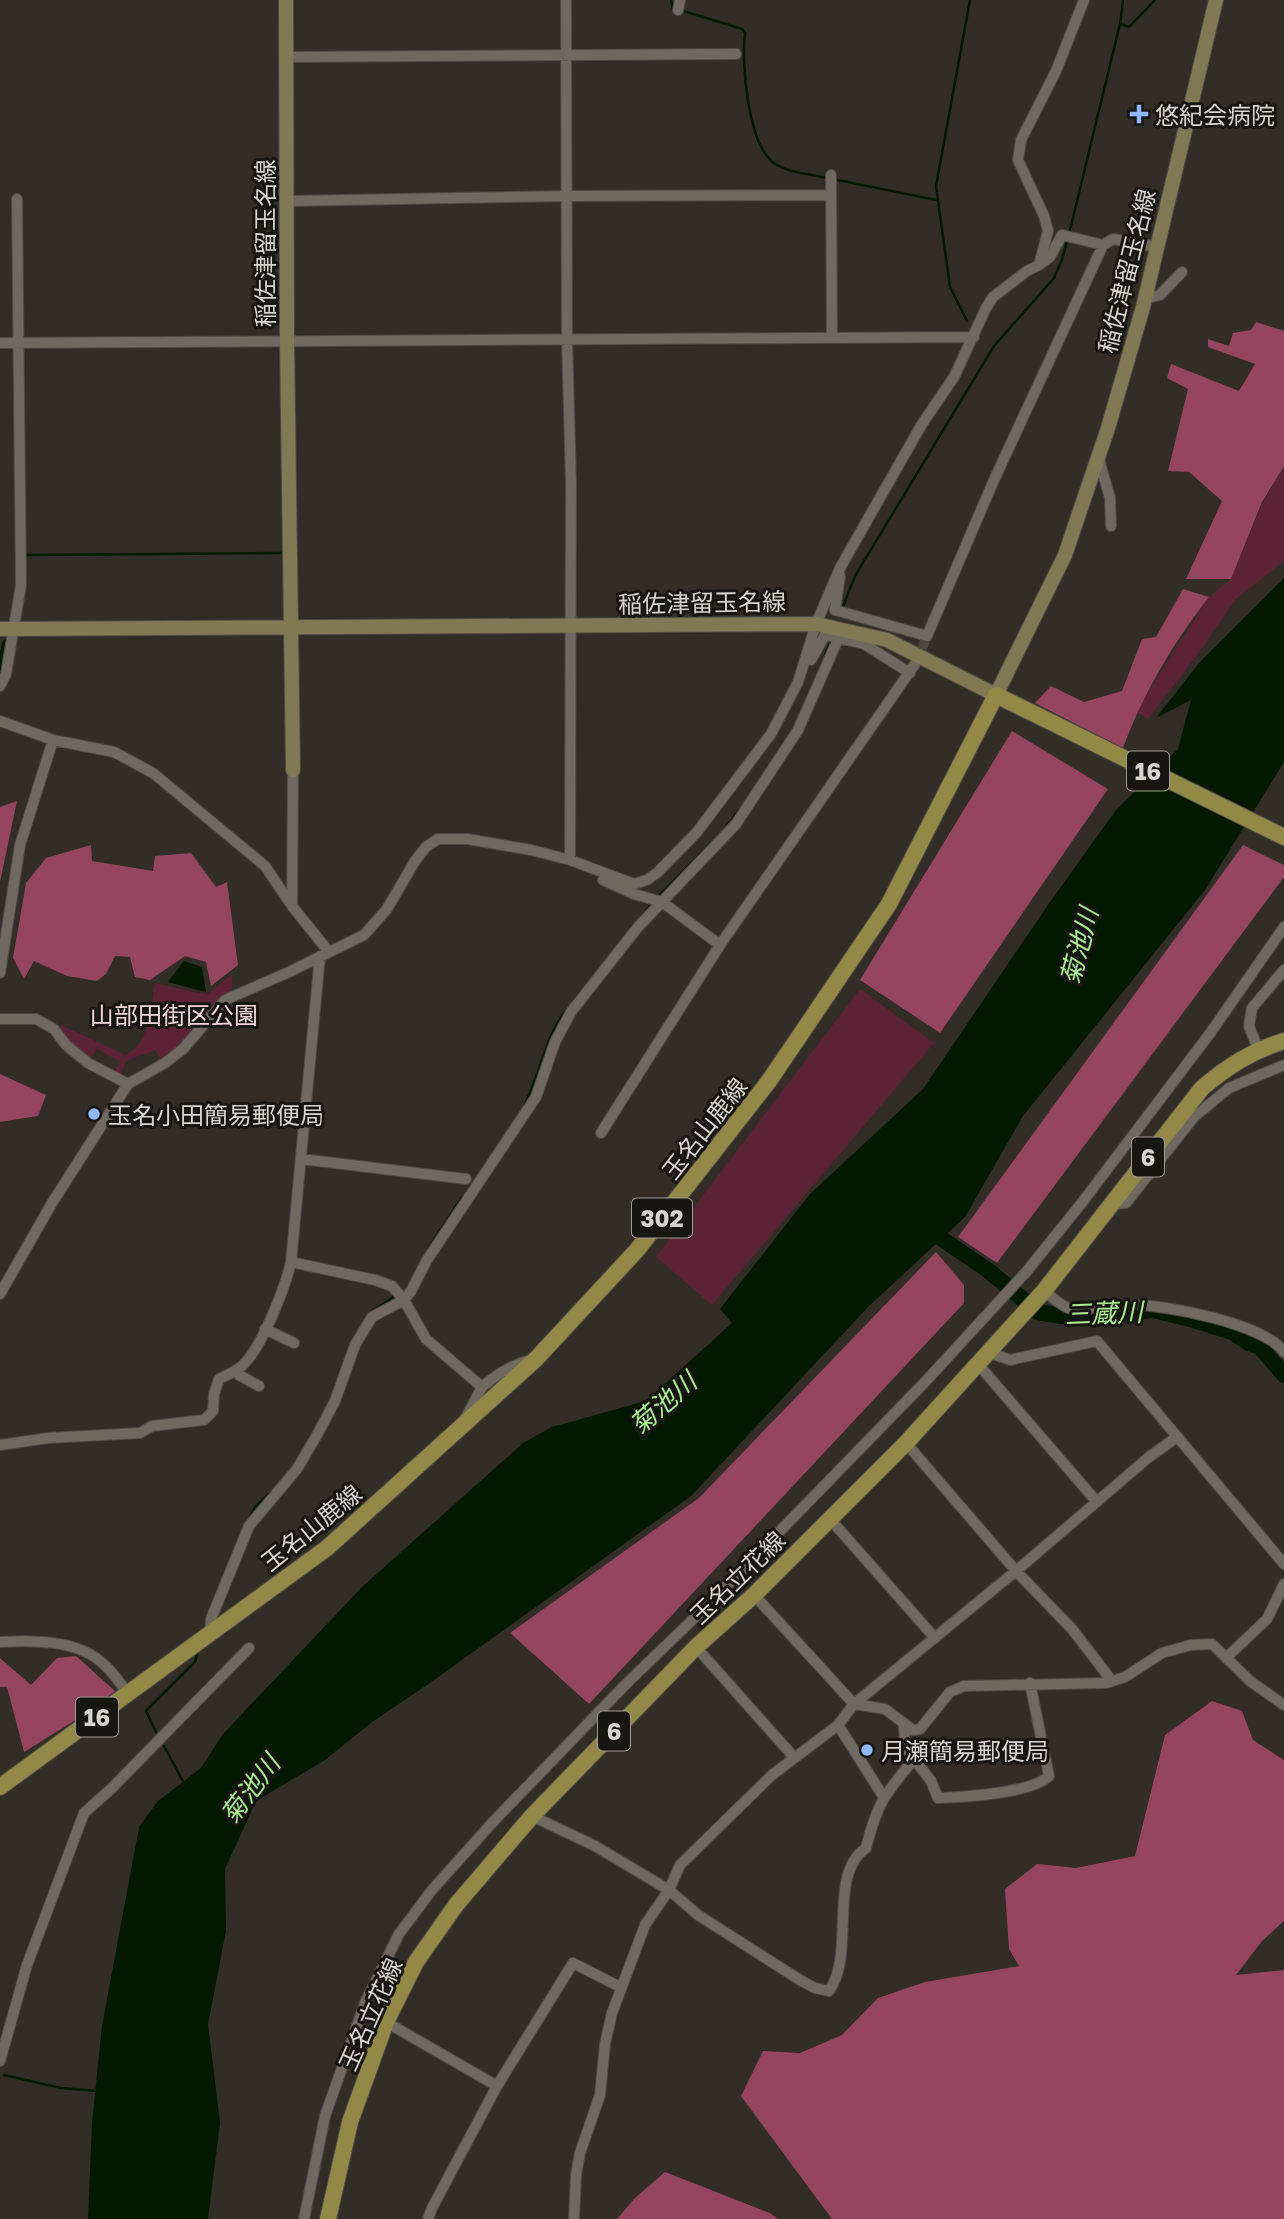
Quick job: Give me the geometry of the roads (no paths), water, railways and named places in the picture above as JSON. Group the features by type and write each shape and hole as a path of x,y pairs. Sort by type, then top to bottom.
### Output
{"main road":[{"name":"稲佐津留玉名線","path":"286,0 290,628 816,624 887,640 996,695 1065,555 1098,456 1145,299 1216,0"},
{"path":"7,629 290,628 293,770"},
{"name":"16","path":"996,695 1284,837"},
{"name":"玉名山鹿線","path":"0,1787 327,1548 536,1359 637,1250 769,1081 889,904 996,695"},
{"name":"玉名立花線","path":"331,2218 350,2122 386,2022 416,1962 456,1905 531,1816 696,1647 754,1595 906,1443 1039,1296 1202,1088 1226,1068 1258,1049 1284,1041"}],"street":[{"path":"566,0 570,860"},
{"path":"1039,265 1048,231 1044,216 1018,160 1021,140 1056,71 1084,0"},
{"path":"287,57 736,54"},
{"path":"831,175 832,337"},
{"path":"287,198 289,201 831,195"},
{"path":"0,686 6,674 7,629 22,585 16,199"},
{"path":"798,682 816,624 840,568 922,424 954,377 993,297 1050,257 1068,237 1103,245"},
{"path":"840,568 835,610 928,636 994,480 1103,245 1113,239 1157,247"},
{"path":"1145,299 1160,295 1182,272"},
{"path":"0,343 974,337"},
{"path":"1098,456 1110,498 1111,526"},
{"path":"0,1294 52,1203 128,1084 165,1063 183,1049 225,1000 364,935 387,909 426,847 438,839 468,839 570,860 634,884 648,880 697,832 750,764 771,734 825,635 864,644 912,669 720,945 601,1133"},
{"path":"203,1639 248,1526 297,1469 335,1401 355,1345 372,1317 400,1296 536,1097 555,1042 570,1012 638,927 736,824 799,730 839,637"},
{"path":"0,721 53,740 114,752 153,773 265,866 325,954 291,1262 286,1282 265,1329 243,1366 219,1379 214,1394 213,1411 204,1420 152,1426 140,1433 48,1438 0,1444"},
{"path":"0,972 20,845 53,740"},
{"path":"292,906 293,770"},
{"path":"592,869 596,877 648,899 662,902 720,945"},
{"path":"304,2219 325,2116 365,2003 400,1934 432,1890 492,1823 889,1419 1017,1282 1084,1200 1195,1053 1284,927"},
{"path":"1258,1049 1249,1026 1252,1008 1284,970"},
{"path":"0,1018 36,1019 54,1029 66,1045 88,1063 128,1084"},
{"path":"1112,1204 1126,1203 1194,1116 1229,1088 1284,1065"},
{"path":"301,1159 466,1179"},
{"path":"291,1262 392,1286 426,1339 482,1387"},
{"path":"1039,1296 1070,1309 1133,1304 1161,1306 1193,1313 1259,1333 1280,1345 1284,1352"},
{"path":"265,1329 295,1343"},
{"path":"982,1358 1010,1360 1097,1341 1284,1564"},
{"path":"982,1358 1097,1502"},
{"path":"462,1427 467,1412 482,1387 491,1379 523,1362 536,1359"},
{"path":"236,1370 259,1386"},
{"path":"574,2219 580,2152 600,2095 605,2044 620,1987 645,1925 669,1890 680,1865 793,1756 838,1725 854,1704 1149,1457 1177,1437"},
{"path":"906,1443 1016,1571 1072,1629 1112,1681"},
{"path":"830,1519 935,1638"},
{"path":"1226,1658 1267,1619 1284,1584"},
{"path":"754,1595 854,1704 885,1709 913,1730 920,1729 950,1692 964,1686 1106,1683 1125,1678 1162,1653 1191,1645 1212,1644 1250,1681 1284,1705"},
{"path":"0,1642 53,1644 83,1650 108,1668 129,1695"},
{"path":"696,1647 793,1756"},
{"path":"0,2061 27,1965 84,1813 111,1789 249,1648"},
{"path":"904,1725 905,1747 931,1781 938,1798 976,1796 1044,1781 1049,1776 1030,1683"},
{"path":"838,1725 883,1796"},
{"path":"531,1816 595,1846 669,1890 698,1915 800,1980 815,1989 829,1991 835,1983 840,1963 845,1885 856,1854 866,1848 874,1815 883,1796 914,1759"},
{"path":"428,2219 497,2086 573,1963 620,1987"},
{"path":"386,2022 497,2086"}],"water":[{"name":"菊池川","path":"1284,578 1284,762 1205,890 1023,1116 965,1217 869,1306 691,1496 372,1722 325,1760 256,1801 225,1869 226,1931 208,2024 220,2123 208,2219 88,2219 92,2123 102,2026 139,1827 158,1801 201,1768 223,1734 362,1587 523,1443 552,1427 646,1401 732,1323 720,1309 810,1194 923,1089 1116,810 1178,749 1191,700 1156,718 1199,663"},
{"path":"184,961 202,967 206,992 168,982"}],"waterway":[{"path":"671,0 673,9"},
{"path":"967,321 950,287 936,186 970,0"},
{"path":"1123,0 1120,24 1129,27 1155,0"},
{"path":"680,10 742,29 745,33 744,63 748,102 752,122 765,153 774,163 786,169 827,178"},
{"path":"1069,234 1120,24"},
{"path":"833,179 936,200"},
{"path":"842,609 855,576 994,346 1054,278 1067,241"},
{"path":"27,555 281,553"},
{"path":"825,655 831,641"},
{"path":"0,668 7,643"},
{"path":"724,830 739,810"},
{"path":"658,897 712,842"},
{"path":"574,1000 653,902"},
{"path":"525,1104 554,1030 568,1008"},
{"path":"428,1249 463,1196"},
{"name":"三蔵川","path":"926,1228 989,1271 1038,1312 1061,1316 1153,1310 1194,1320 1232,1332 1260,1347 1284,1375"},
{"path":"371,1312 395,1296"},
{"path":"250,1517 255,1507 270,1493"},
{"path":"156,1732 146,1711 195,1662 198,1650"},
{"path":"164,1746 185,1785"},
{"path":"4,2075 61,2088 97,2091"}],"tunnel":[{"path":"916,663 927,636"}],"place":[{"name":"悠紀会病院","path":"1139,114"},
{"name":"玉名小田簡易郵便局","path":"94,1114"},
{"name":"月瀬簡易郵便局","path":"867,1750"}],"park label":[{"name":"山部田街区公園","path":"174,1014"}]}
